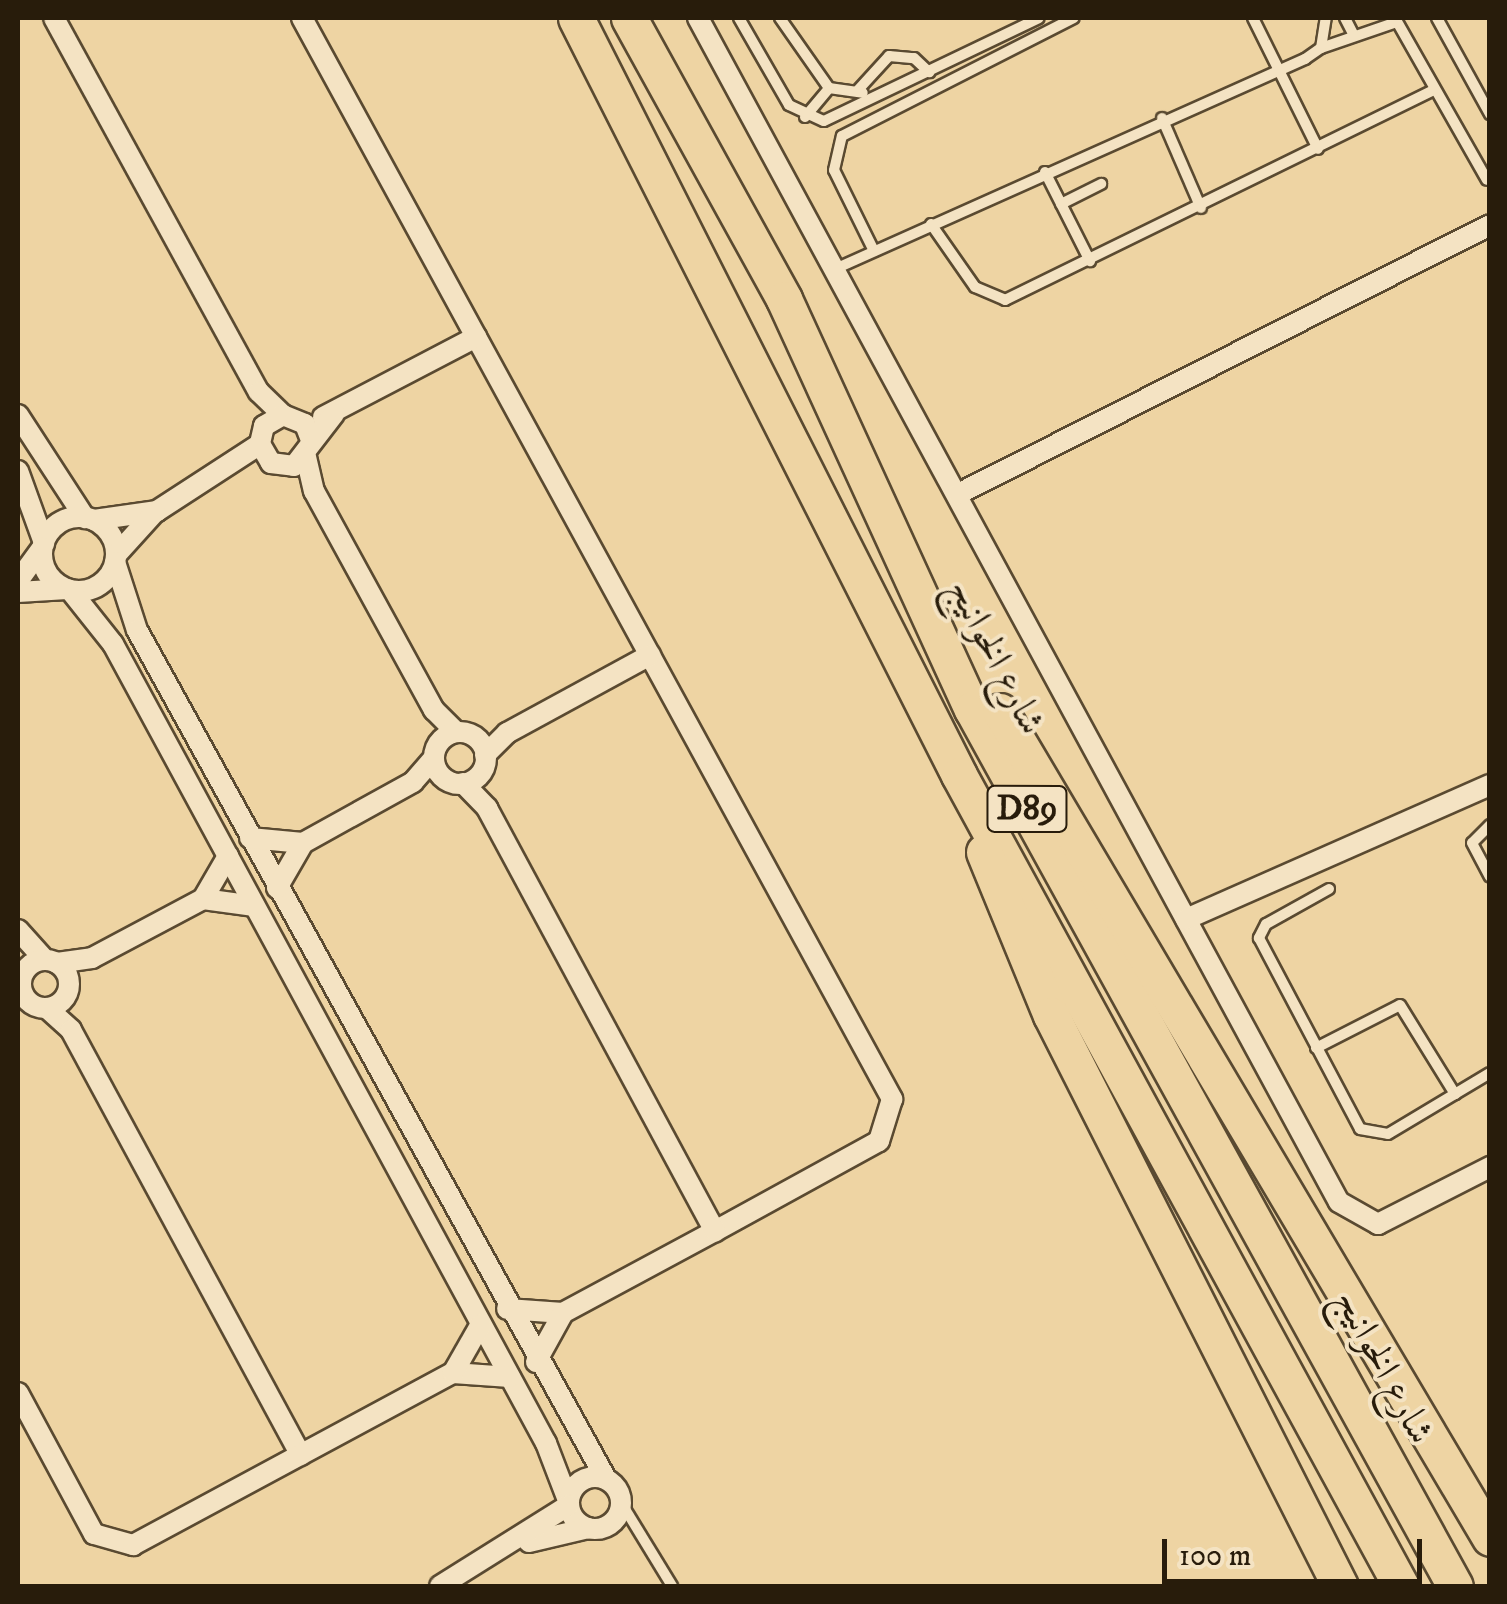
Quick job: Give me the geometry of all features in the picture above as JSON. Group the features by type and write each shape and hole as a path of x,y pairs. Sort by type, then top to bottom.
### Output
{"highway":[{"name":"D89","path":"576,18 628,109 959,775 1401,1586"},
{"name":"شارع الخوانيج","path":"629,18 784,299 882,526 972,709 1454,1586"},
{"path":"882,526 939,598 1490,1538"},
{"path":"959,775 1051,1015 1340,1586"}],"street":[{"path":"54,18 260,392 292,418 294,457"},
{"path":"302,18 892,1100 878,1141 715,1231 563,1313 507,1309"},
{"path":"556,18 628,109"},
{"path":"698,18 1348,1215 1378,1224 1490,1167"},
{"path":"958,494 1490,225"},
{"path":"18,592 98,586 156,511 237,466 294,457 334,414 476,337"},
{"path":"260,392 262,435"},
{"path":"18,414 116,559 129,614 536,1362 622,1504 607,1527 518,1545"},
{"path":"237,466 262,435 292,418 334,414"},
{"path":"262,435 294,457 314,491 715,1231"},
{"path":"18,471 43,545 48,573 104,629 510,1377 569,1504 588,1528"},
{"path":"18,581 60,523 156,511"},
{"path":"250,838 302,842 650,655"},
{"path":"1186,919 1490,785"},
{"path":"278,888 302,842"},
{"path":"26,993 51,961 92,958 203,898 228,856"},
{"path":"203,898 255,906"},
{"path":"19,933 51,961 68,991 71,1030"},
{"path":"19,933 26,993 71,1030 301,1456"},
{"path":"68,991 92,958"},
{"path":"26,993 68,991"},
{"path":"536,1362 563,1313"},
{"path":"18,1394 94,1534 119,1546 301,1456 453,1373 481,1324"},
{"path":"453,1373 510,1377"},
{"path":"440,1586 518,1545 569,1504 586,1478 606,1479"}],"lane":[{"path":"739,18 805,117"},
{"path":"780,18 828,88"},
{"path":"805,117 834,119 1039,18"},
{"path":"874,251 834,170 842,136 1074,18"},
{"path":"1253,18 1318,150"},
{"path":"1321,48 1326,18"},
{"path":"1345,18 1354,34"},
{"path":"1437,18 1490,114"},
{"path":"835,268 1278,66 1396,20 1487,180"},
{"path":"858,90 889,56 914,58 928,72"},
{"path":"805,117 828,88"},
{"path":"828,88 858,90 872,101"},
{"path":"931,224 958,268 993,300 1090,261 1434,90"},
{"path":"1162,118 1201,208"},
{"path":"1045,172 1090,261"},
{"path":"1062,204 1101,184"},
{"path":"1490,826 1472,843 1490,877"},
{"path":"1329,889 1266,924 1259,938 1316,1048 1369,1134 1388,1134 1490,1073"},
{"path":"1316,1048 1400,1005 1455,1094"},
{"path":"622,1504 672,1586"}]}
